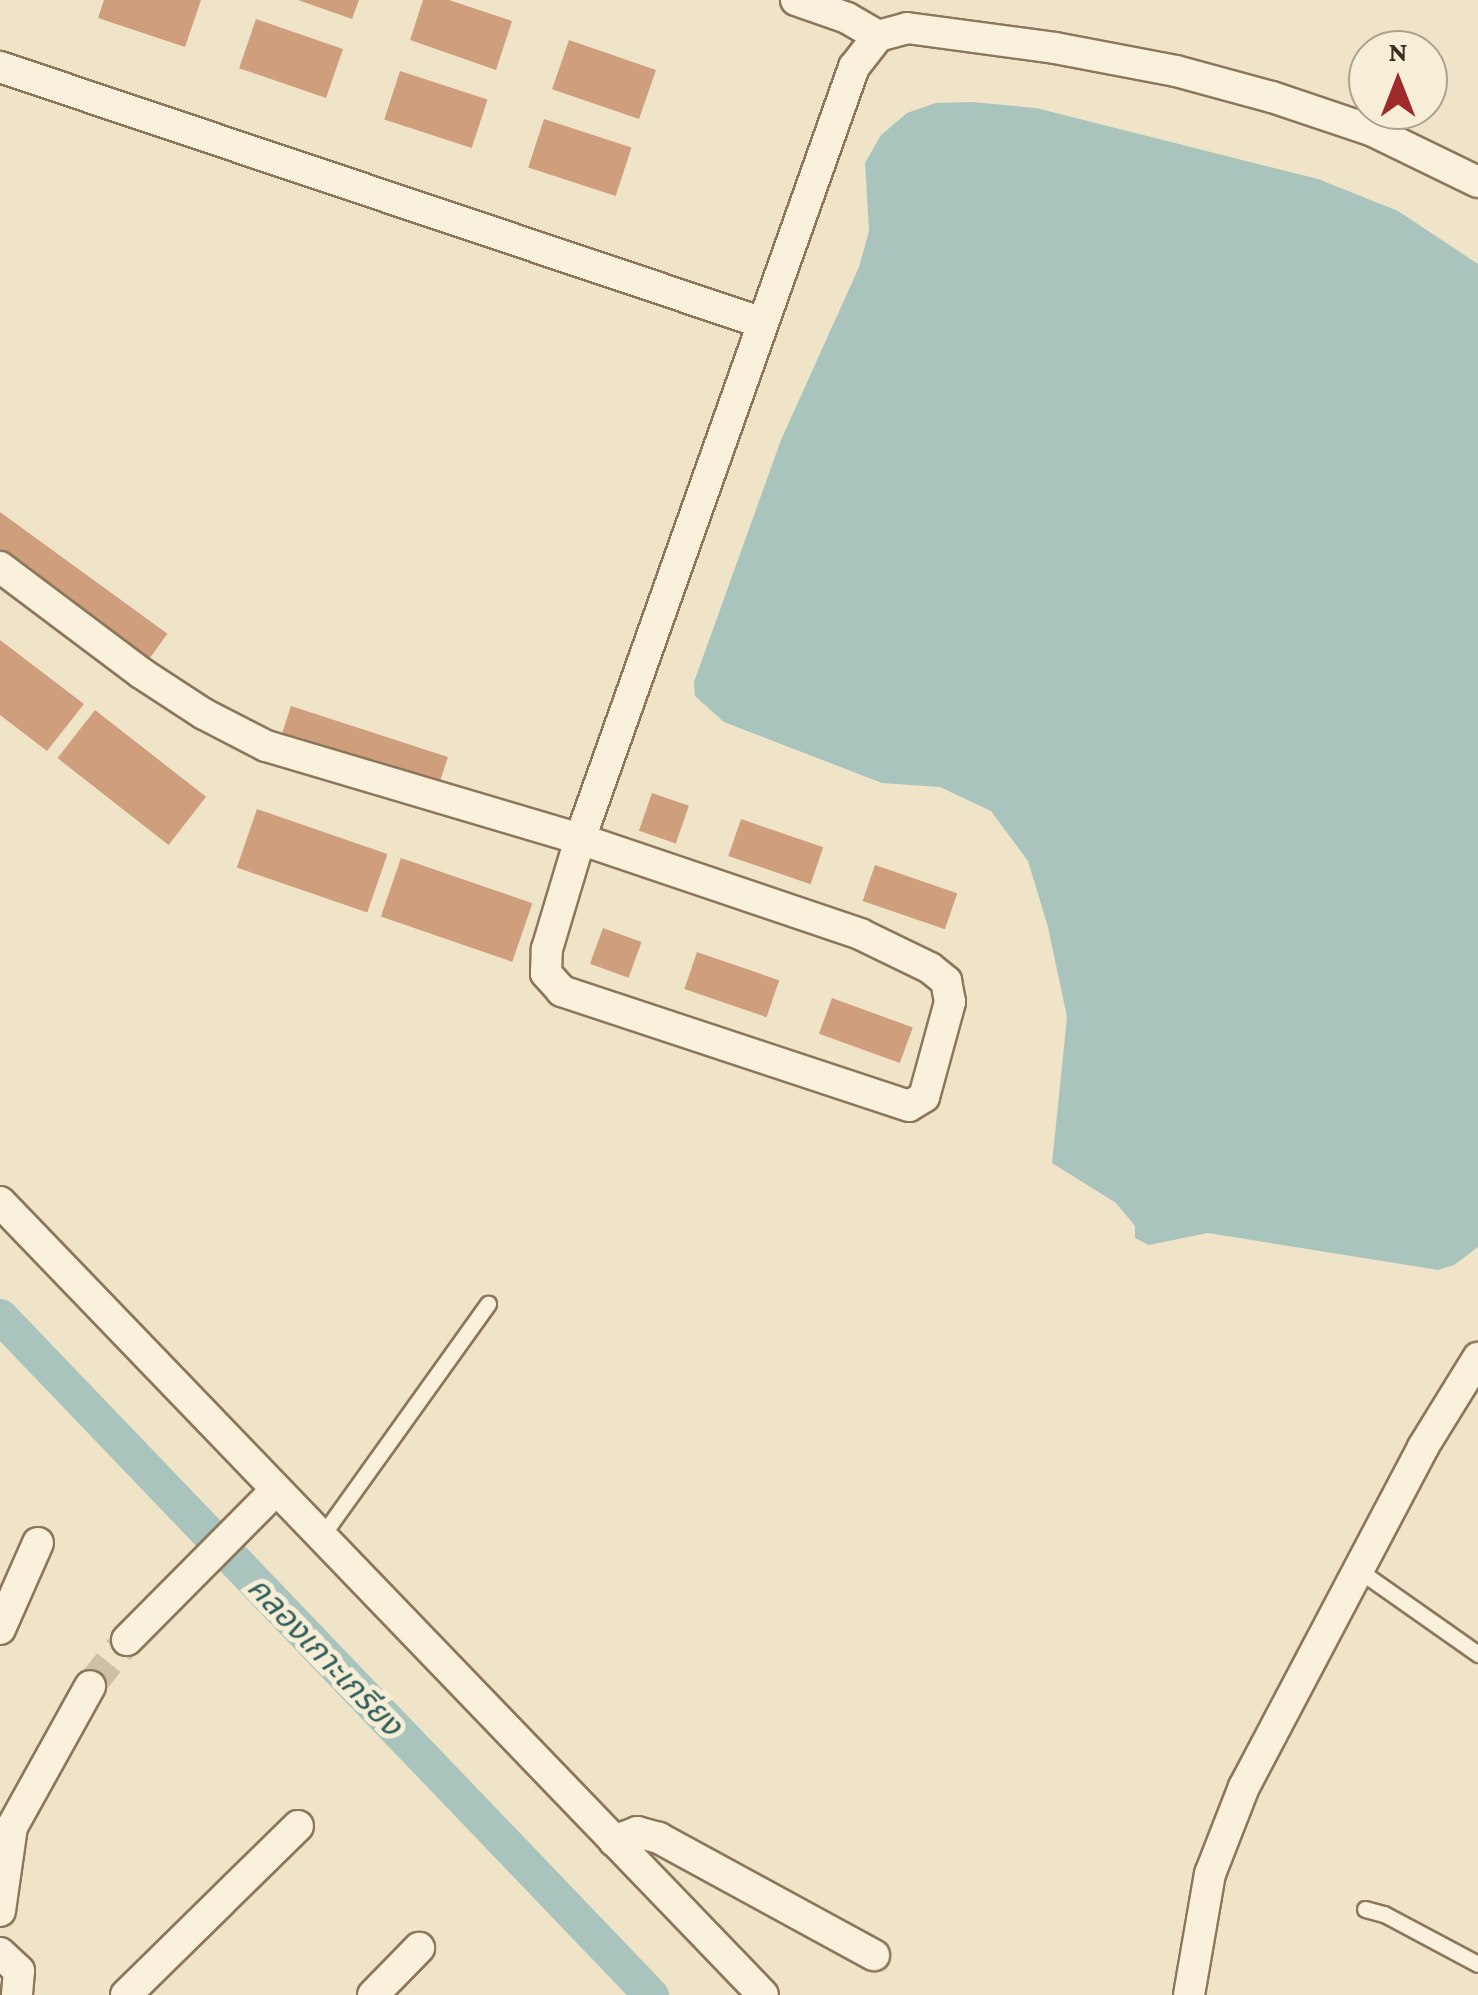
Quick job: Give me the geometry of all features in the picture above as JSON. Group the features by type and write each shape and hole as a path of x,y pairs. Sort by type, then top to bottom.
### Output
{"street":[{"path":"796,0 847,18 878,36"},
{"path":"0,568 157,683 204,714 266,746 580,839 860,934 930,968 946,981 950,1002 924,1097 910,1106 891,1103 562,991 546,973 547,949 580,839 760,322 854,67 878,36 907,28 1176,71 1372,131 1478,182"},
{"path":"0,67 760,322"},
{"path":"0,1202 764,1995"},
{"path":"1190,1995 1210,1874 1272,1726 1478,1358"},
{"path":"127,1640 276,1490"},
{"path":"0,1629 38,1543"},
{"path":"0,1911 6,1824 90,1686"},
{"path":"126,1995 298,1826"},
{"path":"614,1840 637,1832 659,1838 874,1956"},
{"path":"372,1995 419,1948"},
{"path":"0,1953 18,1970 16,1995"}],"lane":[{"path":"321,1537 488,1304"},
{"path":"1357,1569 1478,1654"},
{"path":"1365,1909 1384,1914 1478,1964"}],"water":[{"path":"936,103 1036,108 1318,179 1398,211 1478,264 1478,1247 1454,1265 1438,1270 1208,1233 1149,1245 1135,1238 1135,1226 1116,1203 1052,1163 1067,1017 1048,927 1028,861 991,811 940,787 882,783 724,722 695,696 694,682 781,440 859,267 869,231 865,163 881,135 907,113"}],"building":[{"path":"104,0 201,0 185,47 98,18"},
{"path":"298,0 359,0 352,19"},
{"path":"423,0 449,0 512,21 496,70 410,40"},
{"path":"256,19 343,49 326,98 239,68"},
{"path":"569,40 656,70 639,119 552,89"},
{"path":"400,71 487,99 472,148 384,120"},
{"path":"544,119 631,147 616,196 528,168"},
{"path":"0,512 167,634 142,668 0,565"},
{"path":"0,640 84,704 47,751 0,715"},
{"path":"291,706 448,757 437,789 280,738"},
{"path":"95,710 206,797 169,845 57,758"},
{"path":"652,793 689,806 676,844 639,831"},
{"path":"257,809 387,854 367,913 237,868"},
{"path":"741,819 823,847 811,884 728,856"},
{"path":"401,858 532,903 512,962 381,917"},
{"path":"875,865 957,893 945,929 863,901"},
{"path":"603,928 642,942 629,978 590,964"},
{"path":"697,952 779,980 767,1017 684,989"},
{"path":"832,998 913,1027 900,1063 819,1034"}],"waterway":[{"name":"คลองเกาะเกรียง","path":"0,1316 651,1995"}],"tunnel":[{"path":"90,1686 127,1640"}]}
